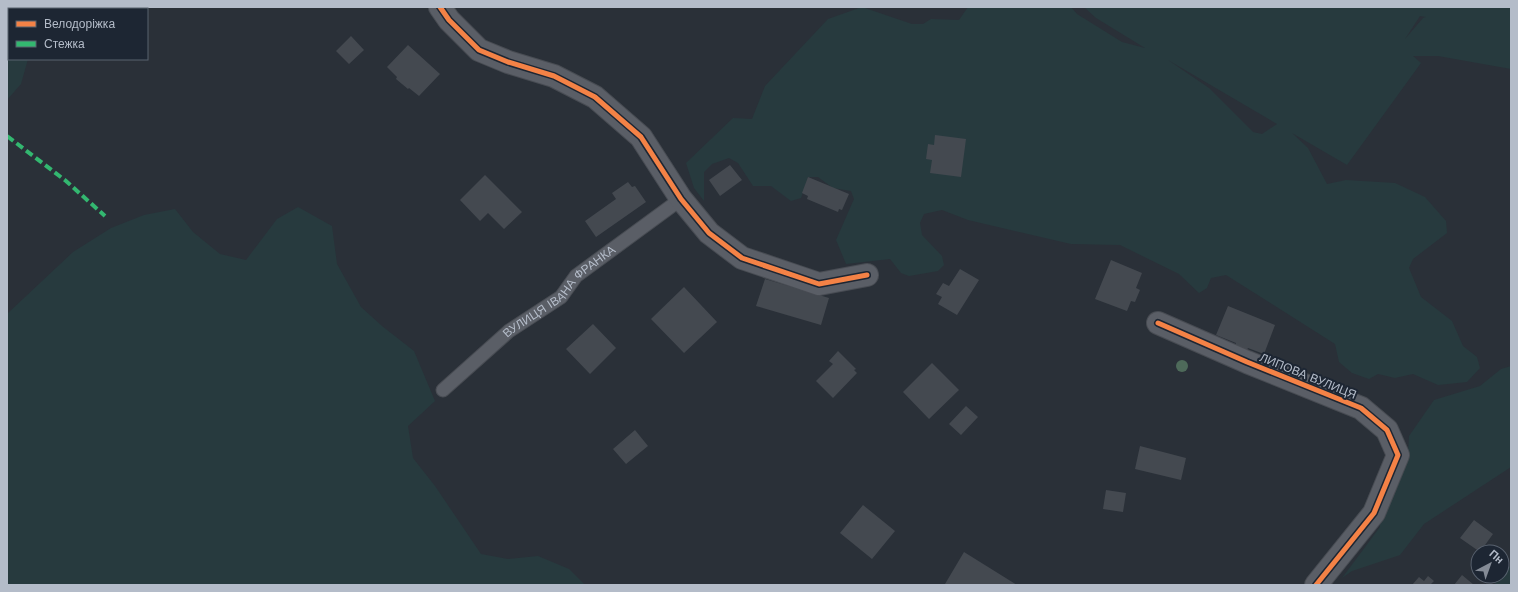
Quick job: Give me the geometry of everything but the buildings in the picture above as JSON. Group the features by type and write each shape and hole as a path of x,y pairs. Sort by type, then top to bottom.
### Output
{"street":[{"path":"440,7 449,20 480,50 508,62 554,76 595,97 641,137 681,199 708,232 742,258 819,284 867,275"},
{"name":"ЛИПОВА ВУЛИЦЯ","path":"1158,323 1247,362 1361,408 1387,430 1398,455 1374,513 1316,585"}],"lane":[{"name":"ВУЛИЦЯ ІВАНА ФРАНКА","path":"443,390 509,331 561,296 576,276 681,199"}],"green space":[{"path":"7,7 80,7 8,8 8,60 28,60 21,84 7,100"},
{"path":"862,7 912,24 923,24 931,19 959,20 968,7 1071,7 1077,14 1122,42 1145,48 1096,18 1084,7 1511,7 1511,69 1438,56 1413,56 1421,63 1347,165 1292,133 1308,148 1327,184 1346,180 1395,183 1425,197 1446,221 1447,233 1413,259 1409,268 1421,297 1452,321 1463,346 1477,357 1480,368 1467,382 1438,385 1413,374 1395,378 1378,374 1369,379 1352,373 1339,362 1335,344 1226,275 1211,278 1207,288 1199,293 1179,274 1120,245 1071,244 968,220 942,210 924,214 920,223 922,235 942,256 944,265 938,271 909,276 901,273 890,259 846,264 836,240 854,199 851,191 833,188 818,177 808,177 801,198 791,201 771,186 753,186 738,163 729,158 712,164 704,172 704,201 694,188 686,163 733,118 752,119 765,86 828,19","holes":["1420,16 1426,17 1423,18 1405,39","1168,60 1277,124 1262,134 1253,132 1209,88"]},
{"path":"298,207 332,226 337,264 361,307 382,326 414,351 435,401 408,426 413,458 435,486 481,554 508,559 538,556 569,569 585,585 7,585 7,314 73,252 111,228 144,215 175,209 193,232 220,254 246,260 277,219"},
{"path":"1511,366 1511,467 1424,524 1400,555 1352,571 1342,578 1380,527 1379,510 1408,454 1409,436 1434,400 1480,386 1501,369"},
{"path":"1510,567 1511,585 1494,585 1510,584"}],"marked path":[{"path":"7,136 66,181 105,216"}],"cycle path":[{"path":"440,7 449,20 479,50 508,62 554,76 595,97 641,137 681,199 709,233 742,258 819,284 867,275"},
{"path":"1158,323 1247,362 1361,408 1387,430 1398,455 1374,513 1316,585"}]}
